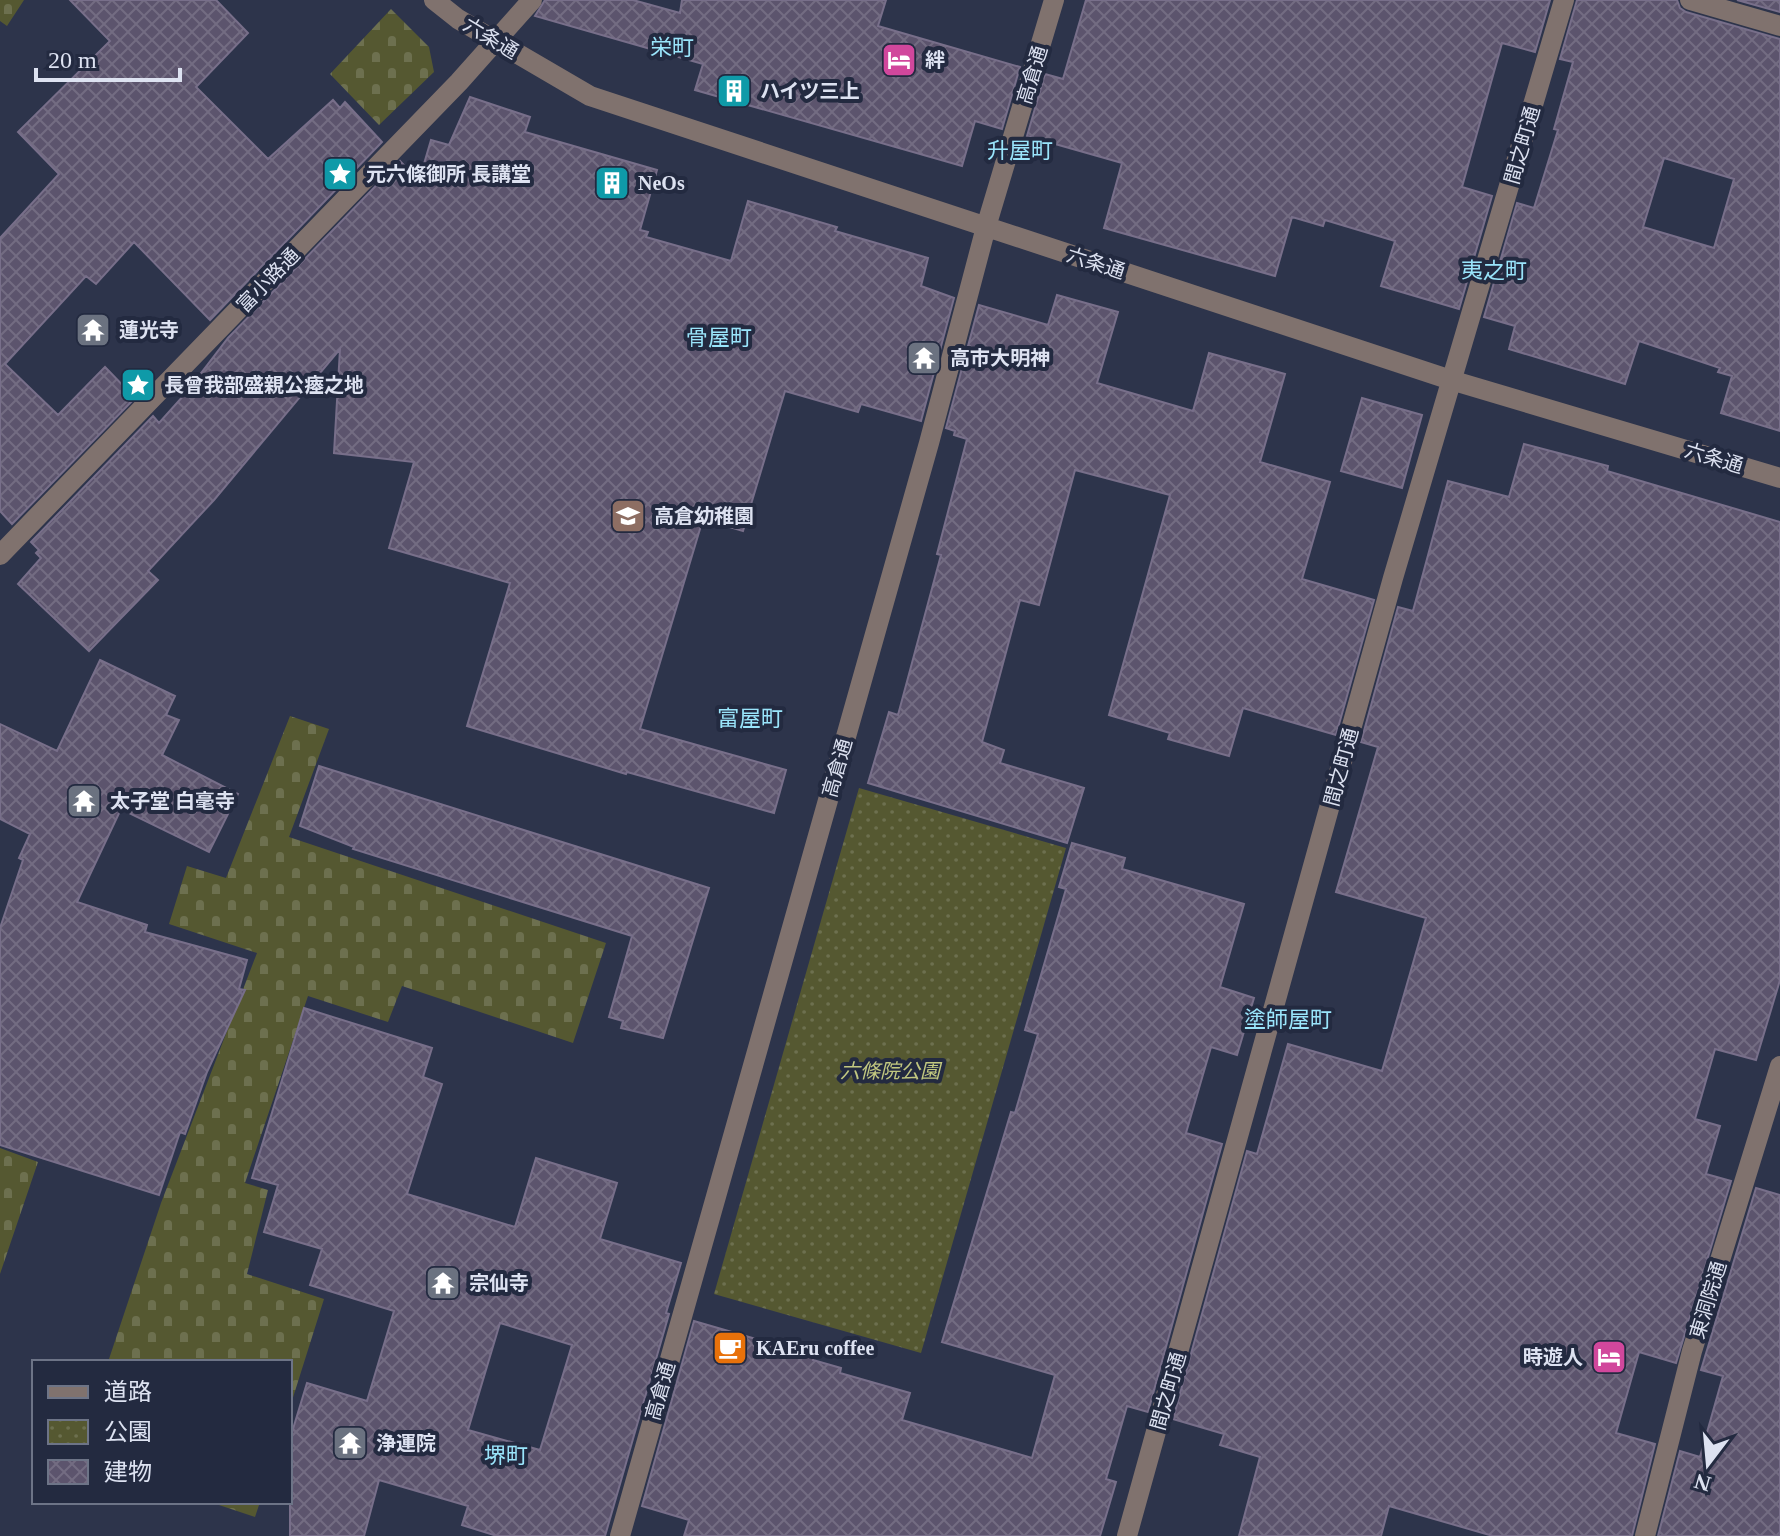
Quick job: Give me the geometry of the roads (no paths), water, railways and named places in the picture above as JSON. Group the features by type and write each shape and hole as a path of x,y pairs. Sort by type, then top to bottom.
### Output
{"street":[{"name":"六条通","path":"434,0 458,19 590,96 1454,381 1780,478"},
{"name":"富小路通","path":"3,547 459,82 532,0"},
{"name":"高倉通","path":"620,1536 925,459 986,227 1054,0"},
{"name":"間之町通","path":"1127,1536 1393,578 1454,381 1564,0"},
{"path":"1690,0 1780,26"},
{"name":"東洞院通","path":"1645,1536 1692,1351 1780,1066"}],"place":[{"name":"絆","path":"899,60"},
{"name":"ハイツ三上","path":"734,91"},
{"name":"元六條御所 長講堂","path":"340,174"},
{"name":"NeOs","path":"612,183"},
{"name":"蓮光寺","path":"93,330"},
{"name":"高市大明神","path":"924,358"},
{"name":"長曾我部盛親公瘞之地","path":"138,385"},
{"name":"高倉幼稚園","path":"628,516"},
{"name":"太子堂 白毫寺","path":"84,801"},
{"name":"宗仙寺","path":"443,1283"},
{"name":"KAEru coffee","path":"730,1348"},
{"name":"時遊人","path":"1609,1357"},
{"name":"浄運院","path":"350,1443"}],"district":[{"name":"栄町","path":"672,47"},
{"name":"升屋町","path":"1020,150"},
{"name":"夷之町","path":"1494,270"},
{"name":"骨屋町","path":"719,337"},
{"name":"富屋町","path":"750,718"},
{"name":"塗師屋町","path":"1288,1019"},
{"name":"堺町","path":"506,1455"}],"park label":[{"name":"六條院公園","path":"890,1071"}]}
